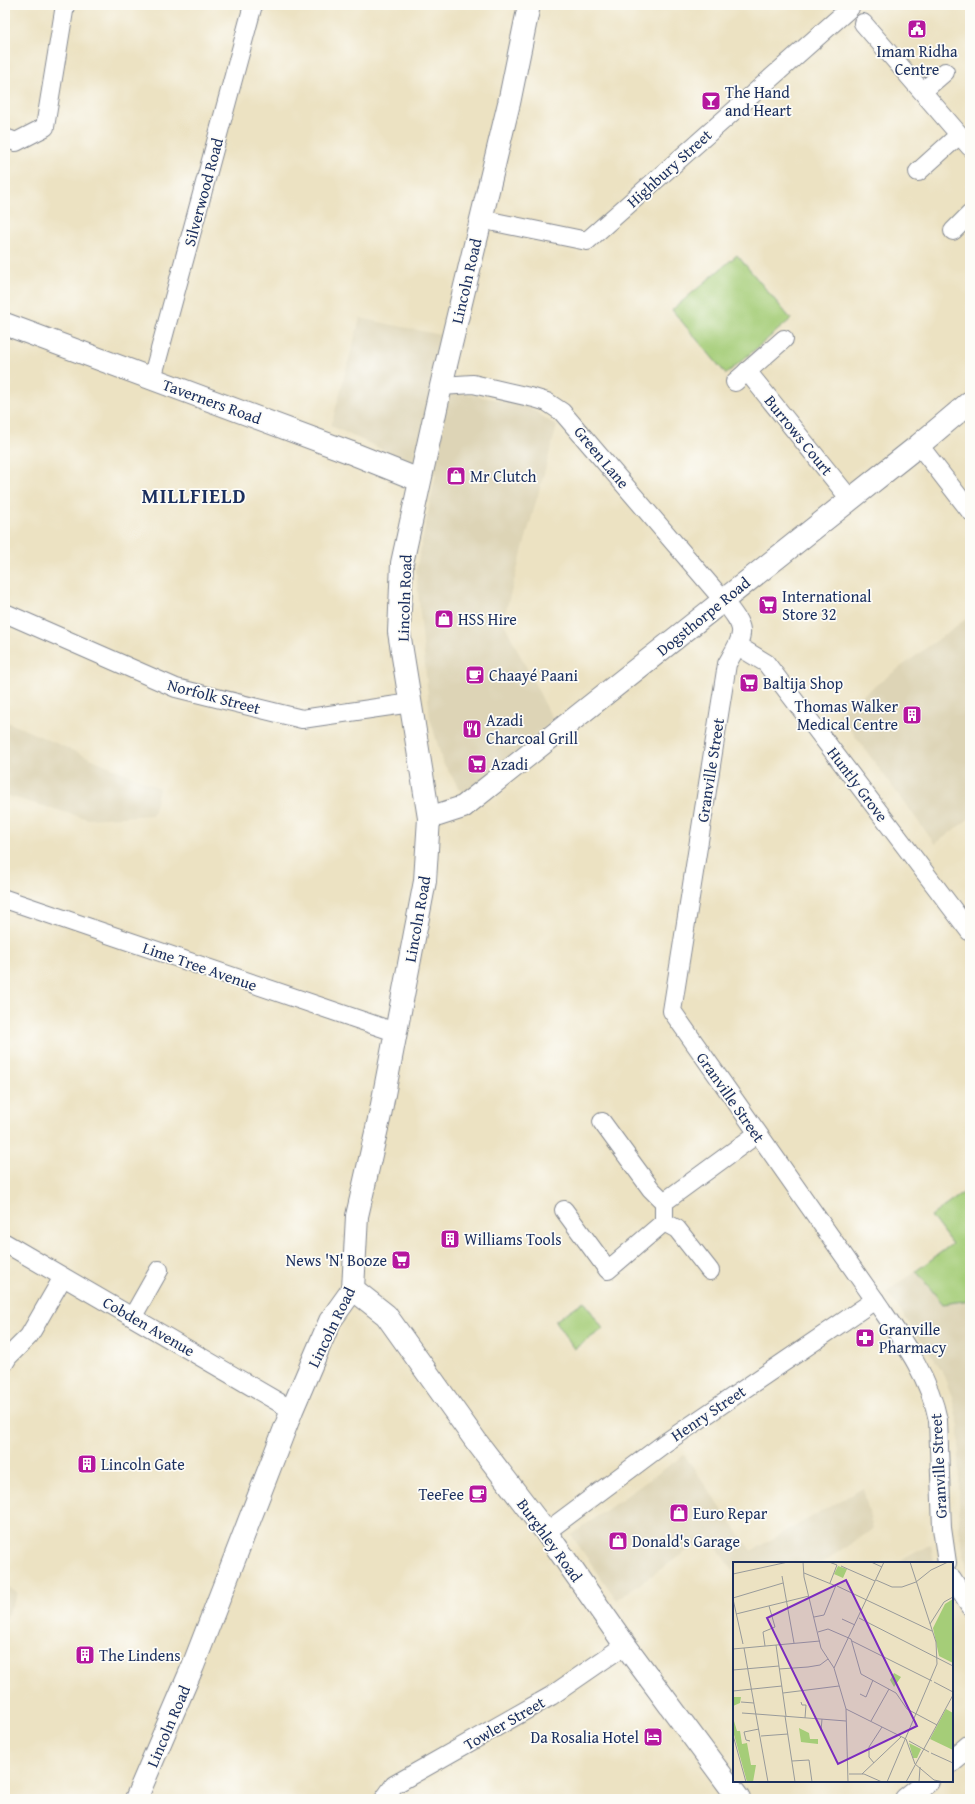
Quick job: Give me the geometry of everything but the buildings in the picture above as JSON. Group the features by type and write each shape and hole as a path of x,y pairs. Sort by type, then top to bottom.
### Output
{"street":[{"path":"5,138 16,142 45,127 65,5"},
{"name":"Silverwood Road","path":"152,379 253,5"},
{"name":"Lincoln Road","path":"136,1799 193,1666 292,1410 330,1321 353,1289 357,1216 380,1115 425,881 429,818 399,632 402,563 441,386 509,103 529,5"},
{"path":"854,13 923,91 964,141 918,172"},
{"name":"Highbury Street","path":"480,219 587,240 854,13"},
{"path":"923,91 945,72"},
{"path":"953,231 970,214"},
{"name":"Taverners Road","path":"5,324 350,452 420,480"},
{"name":"Burrows Court","path":"784,339 741,376 850,499"},
{"name":"Green Lane","path":"441,386 473,384 547,402 562,412 723,600"},
{"name":"Dogsthorpe Road","path":"429,818 463,807 919,445 970,402"},
{"path":"919,445 970,511"},
{"name":"Granville Street","path":"723,600 740,621 742,636 727,664 672,1011 875,1300 924,1376 935,1404 939,1435 942,1528 948,1562"},
{"name":"Norfolk Street","path":"5,613 176,688 302,719 410,703"},
{"name":"Huntly Grove","path":"738,646 766,662 970,932"},
{"name":"Lime Tree Avenue","path":"5,899 396,1032"},
{"path":"564,1210 608,1270 664,1222 664,1202 651,1189 602,1122"},
{"path":"664,1202 757,1134"},
{"path":"664,1222 676,1229 710,1271"},
{"name":"Cobden Avenue","path":"5,1243 133,1316 292,1410"},
{"path":"133,1316 159,1270"},
{"path":"5,1362 29,1336 63,1277"},
{"name":"Burghley Road","path":"353,1289 386,1315 476,1441 546,1532 625,1645 738,1799"},
{"name":"Henry Street","path":"546,1532 665,1442 875,1300"},
{"path":"953,1580 970,1607"},
{"name":"Towler Street","path":"384,1799 394,1785 551,1696 625,1645"},
{"path":"953,1760 970,1746"},
{"path":"906,1799 927,1782"}],"shaded area":[{"path":"360,318 441,335 436,356 458,392 527,406 557,426 503,621 554,722 472,789 462,792 443,763 430,718 416,570 436,474 331,426"},
{"path":"970,616 970,818 935,844 838,713"},
{"path":"5,721 159,788 153,815 88,819 5,795"},
{"path":"970,1188 970,1583 959,1530 959,1428 952,1397 941,1369 887,1292 951,1244 931,1216"},
{"path":"684,1455 751,1551 863,1488 873,1529 824,1562 733,1562 733,1571 708,1536 617,1600 571,1535"},
{"path":"931,1544 934,1562 899,1562"},
{"path":"5,1586 18,1593 5,1620"}],"green space":[{"path":"737,255 791,319 726,374 672,310"},
{"path":"970,1188 970,1300 943,1304 916,1271 952,1244 931,1216"},
{"path":"584,1301 603,1329 574,1349 555,1321"}],"place":[{"name":"Imam Ridha Centre","path":"917,29"},
{"name":"The Hand and Heart","path":"711,101"},
{"name":"Mr Clutch","path":"456,476"},
{"name":"International Store 32","path":"768,605"},
{"name":"HSS Hire","path":"444,619"},
{"name":"Chaayé Paani","path":"475,675"},
{"name":"Baltija Shop","path":"749,683"},
{"name":"Thomas Walker Medical Centre","path":"912,715"},
{"name":"Azadi Charcoal Grill","path":"472,729"},
{"name":"Azadi","path":"477,764"},
{"name":"Williams Tools","path":"450,1239"},
{"name":"News 'N' Booze","path":"401,1260"},
{"name":"Granville Pharmacy","path":"865,1338"},
{"name":"Lincoln Gate","path":"87,1464"},
{"name":"TeeFee","path":"478,1494"},
{"name":"Euro Repar","path":"679,1513"},
{"name":"Donald's Garage","path":"618,1541"},
{"name":"The Lindens","path":"85,1655"},
{"name":"Da Rosalia Hotel","path":"653,1737"}],"district":[{"name":"MILLFIELD","path":"194,495"}]}
